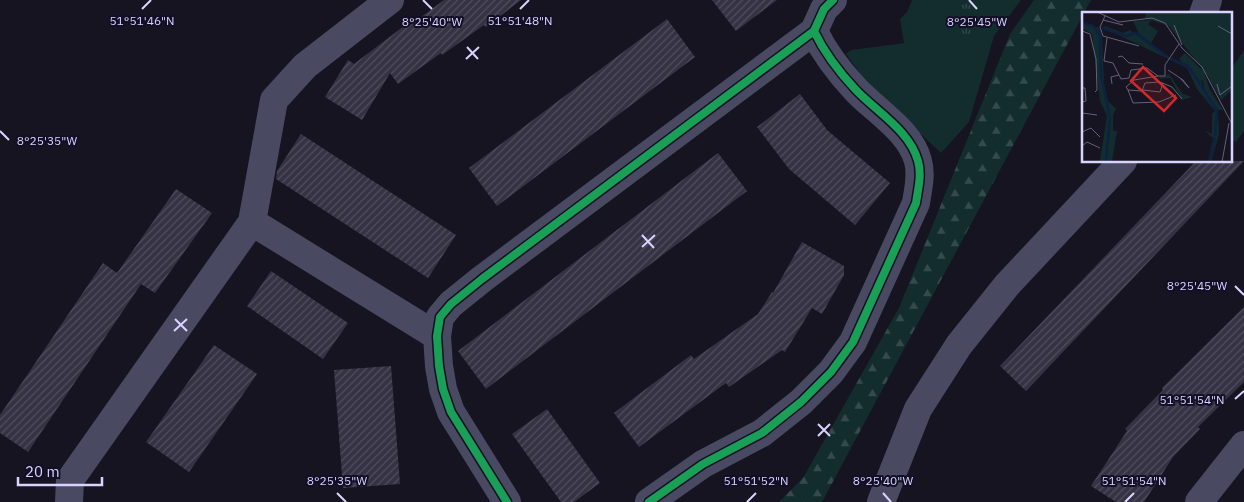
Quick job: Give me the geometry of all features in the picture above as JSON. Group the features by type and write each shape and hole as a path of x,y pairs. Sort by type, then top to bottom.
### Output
{"street":[{"path":"68,502 70,480 252,222 274,100 305,66 390,0"},
{"path":"507,502 451,412 443,388 437,336 440,317 451,304 584,201 814,31 824,9 833,0"},
{"path":"1204,12 1208,0"},
{"path":"649,502 703,464 762,433 801,402 831,372 853,342 916,203 920,179 919,164 915,152 905,136 855,89 822,47 814,31"},
{"path":"880,502 918,409 959,345 1007,285 1122,162"},
{"path":"252,222 437,336"},
{"path":"1199,502 1244,445"}],"green space":[{"path":"912,0 1021,0 994,36 969,122 941,153 869,86 846,54 851,50 904,43 900,19 907,12"},
{"path":"949,0 986,0 990,5 973,41 960,33 953,25"},
{"path":"1034,0 1091,0 1085,12 1082,12 1082,17 822,502 779,502 803,478 899,308 1010,34"},
{"path":"1244,50 1244,131 1236,142 1232,139 1232,68"}],"building":[{"path":"444,0 521,0 486,27 484,25 398,84 390,73 362,120 325,97 348,60 354,64 408,23 409,26"},
{"path":"712,0 777,0 736,31"},
{"path":"667,19 695,57 497,206 469,168"},
{"path":"800,94 827,130 890,183 855,225 789,169 757,127"},
{"path":"301,134 456,235 428,278 276,179 277,171"},
{"path":"718,153 747,191 486,389 458,351"},
{"path":"1244,161 1026,391 1000,366 1195,162"},
{"path":"176,189 212,213 155,293 141,284 28,452 0,433 0,415 103,263 117,273"},
{"path":"802,242 844,266 844,275 822,314 812,308 785,352 782,350 729,387 726,383 639,447 614,413 691,355 694,359 758,314 773,293"},
{"path":"271,271 348,323 323,359 247,306"},
{"path":"1244,307 1244,382 1198,427 1200,429 1173,457 1144,502 1116,502 1091,486 1127,431 1125,429 1163,390 1162,388"},
{"path":"214,345 257,374 189,472 146,442"},
{"path":"391,366 400,484 343,488 334,370"},
{"path":"547,409 600,483 574,502 561,502 512,434"}],"cycle path":[{"path":"649,502 703,464 762,433 801,402 831,372 853,342 916,203 920,172 914,150 892,122 864,98 844,77 827,54 814,31 824,9 833,0"},
{"path":"507,502 451,412 443,389 439,366 437,336 440,317 451,304 482,279 814,31"}]}
